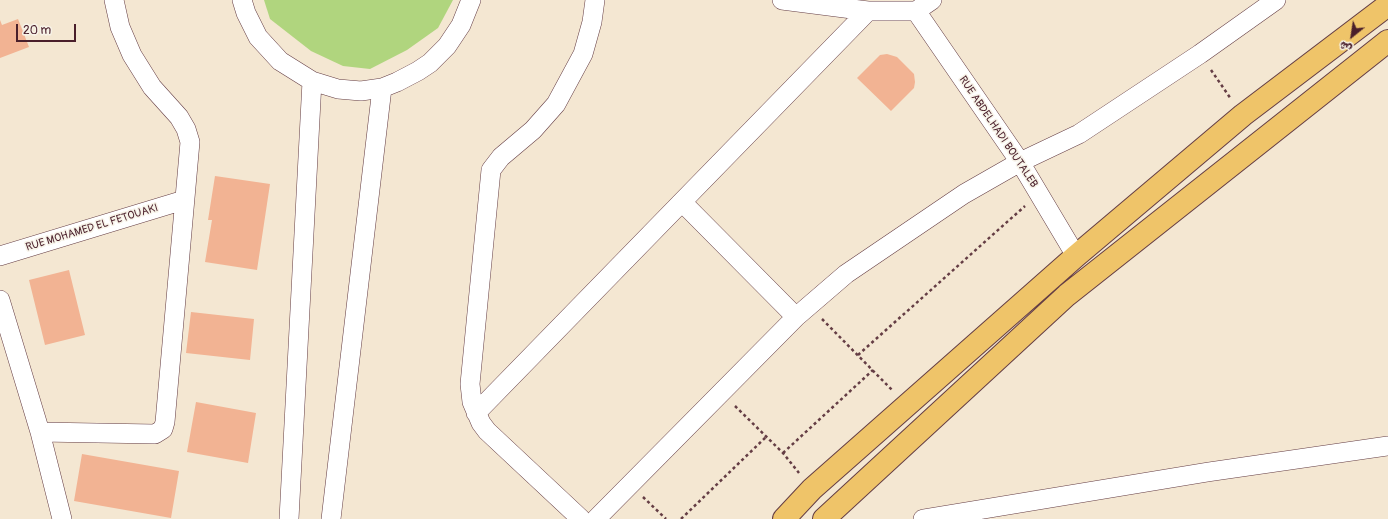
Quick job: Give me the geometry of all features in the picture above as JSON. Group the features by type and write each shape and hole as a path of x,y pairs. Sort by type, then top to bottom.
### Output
{"highway":[{"path":"784,519 812,489 906,404 1076,256 1243,115 1388,5"},
{"path":"824,519 1067,295 1388,41"}],"street":[{"path":"40,432 155,434 163,430 190,149 188,134 179,117 152,87 132,55 120,28 114,0"},
{"path":"242,0 251,26 266,47 280,61 312,81 329,87 351,90 382,88 418,71 438,55 461,25 471,0"},
{"path":"581,519 487,431 476,413 472,402 470,384 491,170 501,157 539,124 560,97 582,54 592,22 595,0"},
{"path":"782,0 868,11 916,11 932,0"},
{"path":"596,519 802,311 846,274 901,235 964,194 1020,162 1079,134 1200,54 1276,0"},
{"path":"476,413 683,203 868,11"},
{"name":"RUE ABDELHADI BOUTALEB","path":"916,11 1020,162 1040,193 1076,256"},
{"path":"289,519 312,81"},
{"path":"331,519 382,88"},
{"name":"RUE MOHAMED EL FETOUAKI","path":"0,256 184,200"},
{"path":"683,203 802,311"},
{"path":"0,300 40,432 62,519"},
{"path":"923,519 1208,472 1388,446"}],"path":[{"path":"1200,54 1243,115"},
{"path":"858,355 1040,193"},
{"path":"802,311 858,355 906,404"},
{"path":"782,454 873,370"},
{"path":"722,393 782,454 812,489"},
{"path":"681,519 766,437"},
{"path":"630,485 666,519"}],"green space":[{"path":"264,0 453,0 438,28 407,50 370,69 343,66 311,51 270,19"}],"building":[{"path":"18,19 29,47 0,58 0,20 2,25"},
{"path":"887,54 897,57 914,74 915,82 914,88 891,111 857,78 880,55"},
{"path":"215,176 270,184 257,270 205,262 212,220 208,220"},
{"path":"69,270 85,335 45,345 29,280"},
{"path":"191,312 254,319 250,360 186,353"},
{"path":"196,402 256,413 248,463 187,452"},
{"path":"82,454 179,471 171,518 74,501"}]}
